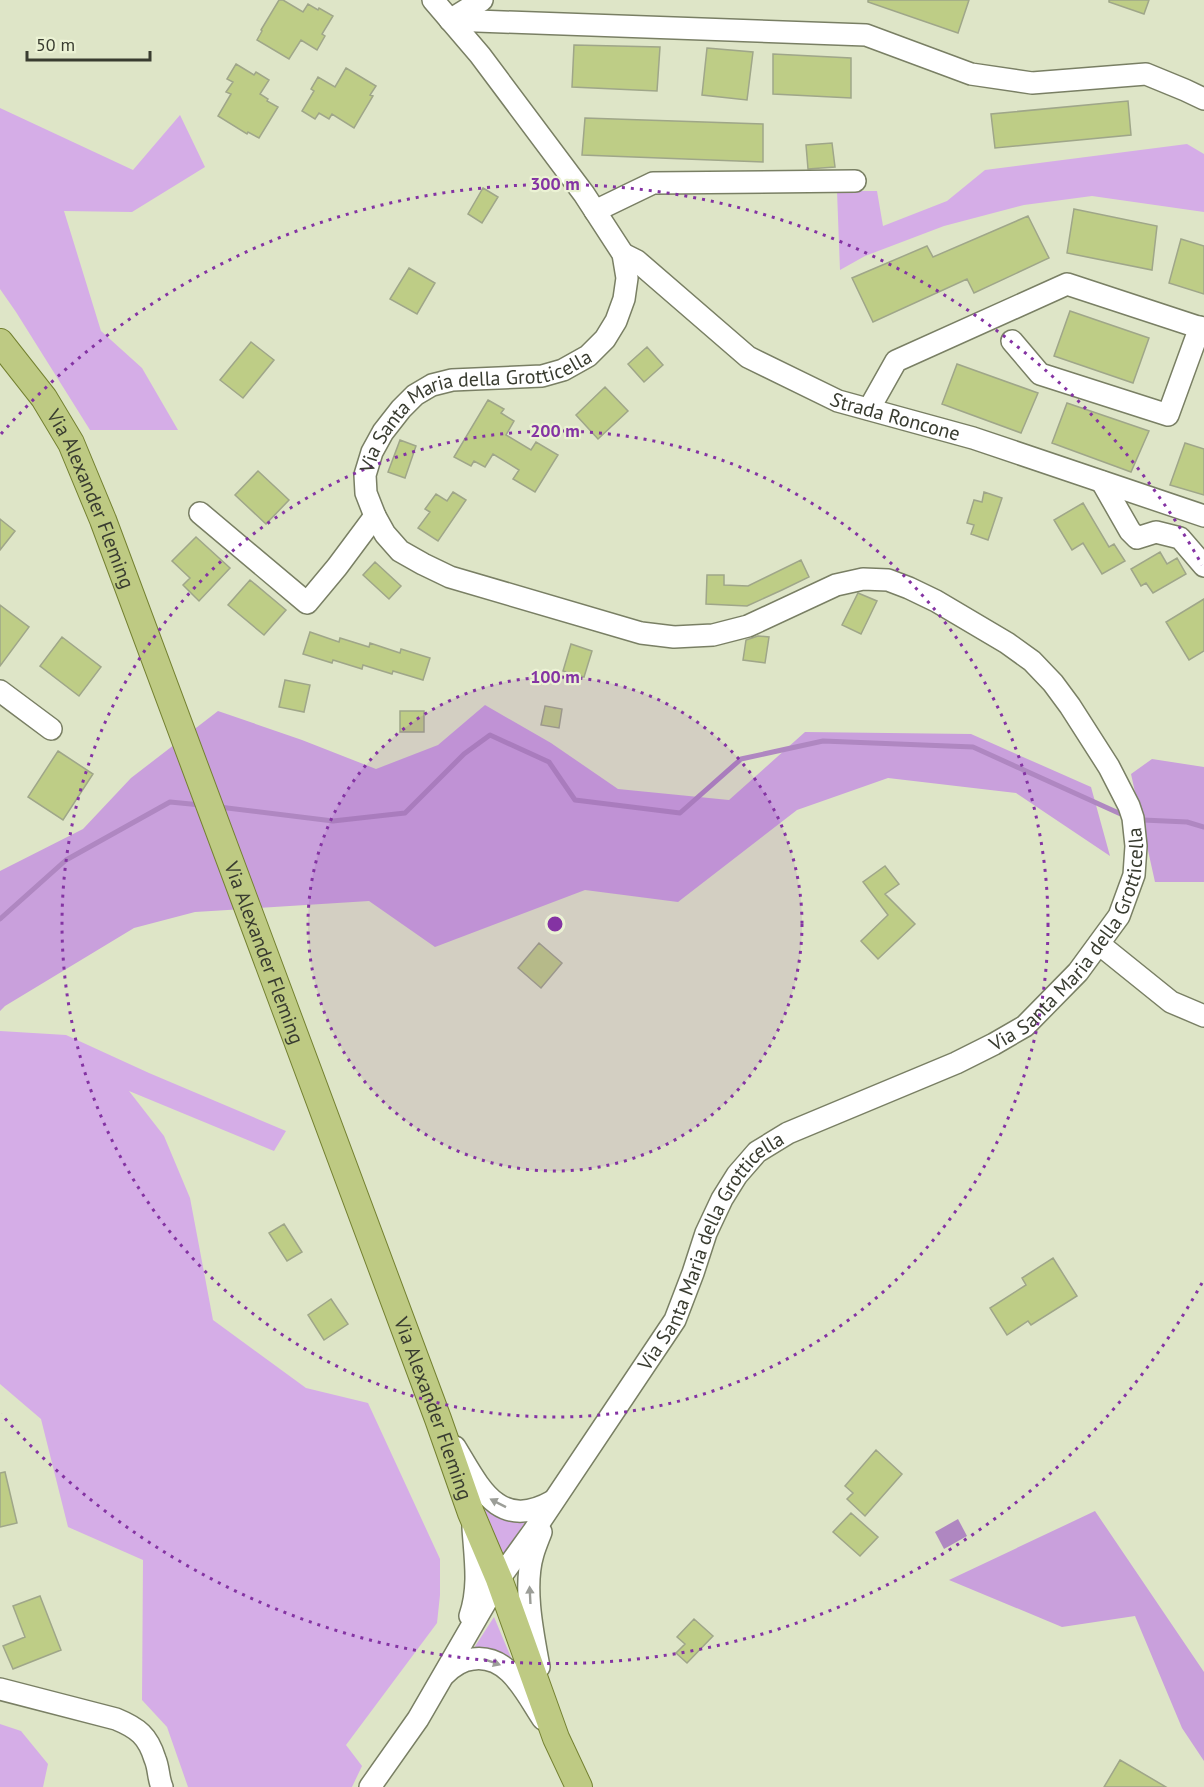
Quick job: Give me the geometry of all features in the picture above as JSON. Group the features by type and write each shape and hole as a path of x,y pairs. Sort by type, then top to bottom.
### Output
{"main road":[{"name":"Via Alexander Fleming","path":"0,342 45,398 71,443 103,520 471,1513 499,1579 552,1726 579,1787"}],"street":[{"name":"Via Santa Maria della Grotticella","path":"433,0 480,55 595,211 623,254 627,278 624,299 616,321 605,339 588,356 563,370 542,376 442,382 415,395 401,409 383,432 372,452 365,475 366,493 375,516 400,551 450,577 641,633 674,637 713,635 748,626 836,585 862,579 888,580 936,601 1032,661 1053,683 1070,706 1108,767 1134,818 1136,846 1134,875 1119,916 1078,972 1025,1026 956,1063 788,1133 757,1152 737,1174 706,1233 675,1320 554,1501"},
{"path":"450,20 482,0"},
{"path":"450,20 866,35 971,74 1032,83 1146,74 1202,94"},
{"path":"595,211 653,183 855,181"},
{"name":"Strada Roncone","path":"623,254 637,261 748,357 838,401 973,438 1204,516"},
{"path":"869,409 897,361 1067,284 1202,328 1168,415 1040,374 1012,341"},
{"path":"1102,482 1130,531 1137,538 1156,532 1180,538 1204,566"},
{"path":"200,513 307,603 375,516"},
{"path":"0,691 51,729"},
{"path":"1099,944 1171,1002 1204,1016"},
{"path":"438,1419 489,1499 515,1510 536,1509 554,1501"},
{"path":"370,1787 418,1719 499,1579 554,1501"},
{"path":"552,1726 532,1629 529,1587 532,1556 554,1501"},
{"path":"461,1644 475,1603 477,1577 471,1513"},
{"path":"441,1679 454,1666 470,1659 487,1659 496,1662 513,1674 552,1726"},
{"path":"0,1689 116,1719 134,1726 144,1737 156,1759 162,1787"}],"shaded area":[{"path":"0,108 133,170 180,115 205,167 132,212 64,211 101,331 142,368 178,430 90,430 0,289"},
{"path":"1187,144 1204,154 1204,212 1092,196 1024,205 944,226 865,256 840,270 837,191 877,191 883,226 947,201 985,170"},
{"path":"485,705 551,743 618,789 729,800 805,732 971,734 1091,787 1110,856 1016,793 888,778 797,810 678,902 585,890 435,947 369,901 195,912 134,928 0,1011 0,871 83,829 131,778 218,711 376,769 438,745"},
{"path":"1152,759 1204,767 1204,882 1155,882 1131,774"},
{"path":"0,1031 66,1035 286,1131 274,1151 129,1091 164,1136 190,1198 213,1320 306,1388 368,1403 440,1559 437,1623 346,1745 362,1766 352,1787 188,1787 167,1727 142,1700 143,1560 68,1527 41,1419 0,1384"},
{"path":"483,1505 528,1518 503,1555"},
{"path":"1095,1511 1204,1672 1204,1761 1182,1728 1135,1616 1062,1627 949,1580"},
{"path":"958,1519 967,1536 944,1549 935,1532"},
{"path":"494,1617 513,1662 472,1651"},
{"path":"0,1724 21,1731 48,1764 43,1787 0,1787"}],"building":[{"path":"279,0 303,12 308,4 333,16 322,34 325,36 317,50 301,40 289,59 257,40"},
{"path":"868,0 969,0 958,33 868,2"},
{"path":"1109,0 1149,0 1144,14 1109,2"},
{"path":"574,45 660,47 657,91 572,87"},
{"path":"707,48 753,52 747,100 702,95"},
{"path":"773,54 851,58 851,98 773,94"},
{"path":"236,64 254,75 256,72 269,80 260,94 278,107 259,138 248,132 247,134 218,116 231,94 226,92 233,82 227,79"},
{"path":"346,68 376,86 370,95 373,96 354,128 332,114 329,119 319,113 315,119 302,111 314,91 311,89 318,77 335,87"},
{"path":"1128,101 1131,135 995,148 991,114"},
{"path":"585,118 763,124 763,162 582,155"},
{"path":"832,143 835,167 808,169 806,145"},
{"path":"483,188 498,197 482,223 468,214"},
{"path":"1074,209 1157,226 1152,270 1067,253"},
{"path":"1028,216 1049,258 974,293 967,279 873,322 852,278 927,246 933,257"},
{"path":"1181,239 1204,246 1204,294 1169,283"},
{"path":"409,268 435,283 417,314 390,299"},
{"path":"1070,311 1149,338 1133,383 1054,356"},
{"path":"251,342 274,360 243,398 220,380"},
{"path":"647,347 663,365 644,382 628,364"},
{"path":"957,364 1038,393 1021,433 942,404"},
{"path":"605,387 628,411 598,439 576,415"},
{"path":"488,400 504,409 501,413 514,421 506,435 531,450 536,442 558,455 535,492 513,479 519,470 493,454 485,467 474,461 471,466 454,457"},
{"path":"1067,403 1149,431 1131,472 1052,443"},
{"path":"400,440 416,446 405,478 388,472"},
{"path":"1185,443 1204,449 1204,495 1170,485"},
{"path":"258,471 289,500 266,524 235,495"},
{"path":"453,492 466,500 438,541 418,528 430,512 425,509 436,494 447,501"},
{"path":"984,492 1002,498 988,540 971,534 974,525 967,523 974,500 982,502"},
{"path":"1083,503 1109,547 1114,544 1125,561 1102,574 1083,543 1072,550 1054,520"},
{"path":"0,519 15,531 0,550"},
{"path":"196,537 230,568 199,601 183,585 190,578 172,561"},
{"path":"1160,552 1167,564 1177,558 1186,574 1153,593 1146,583 1141,586 1131,569"},
{"path":"801,560 809,577 782,590 747,606 706,604 707,575 724,575 724,585 748,586"},
{"path":"375,562 401,586 389,599 363,575"},
{"path":"250,580 286,610 264,635 228,605"},
{"path":"858,593 877,601 861,634 842,625"},
{"path":"1204,599 1204,651 1189,660 1166,622"},
{"path":"0,605 29,627 0,666"},
{"path":"310,632 339,642 340,638 369,647 370,643 400,653 401,649 430,658 423,680 363,665 362,669 333,660 332,663 303,654"},
{"path":"758,636 769,637 765,663 743,660 746,640"},
{"path":"62,637 101,667 79,696 40,666"},
{"path":"571,644 592,651 584,677 563,671"},
{"path":"285,680 310,685 304,712 279,707"},
{"path":"545,706 562,709 559,728 541,725"},
{"path":"400,711 424,711 424,732 400,732"},
{"path":"58,751 93,774 63,820 28,797"},
{"path":"885,866 899,884 885,894 915,924 878,959 861,941 888,915 863,882"},
{"path":"539,943 562,963 541,988 518,968"},
{"path":"284,1224 302,1252 287,1261 269,1233"},
{"path":"1053,1258 1077,1296 1031,1325 1028,1321 1007,1335 990,1308 1026,1285 1022,1278"},
{"path":"331,1299 348,1324 324,1340 308,1315"},
{"path":"876,1450 902,1474 865,1516 847,1499 853,1493 845,1486"},
{"path":"5,1472 17,1523 0,1527 0,1473"},
{"path":"851,1513 878,1537 860,1556 833,1532"},
{"path":"40,1596 61,1650 13,1669 3,1646 25,1637 13,1606"},
{"path":"694,1619 713,1636 687,1663 676,1653 685,1644 677,1637"},
{"path":"1120,1760 1166,1787 1104,1787"}],"waterway":[{"path":"219,807 333,821 405,813 464,754 490,735 549,762 575,800 680,813 741,759 823,741 973,747 1123,815"},
{"path":"0,919 66,860 170,802 201,805"},
{"path":"1143,820 1187,822 1204,827"}]}
